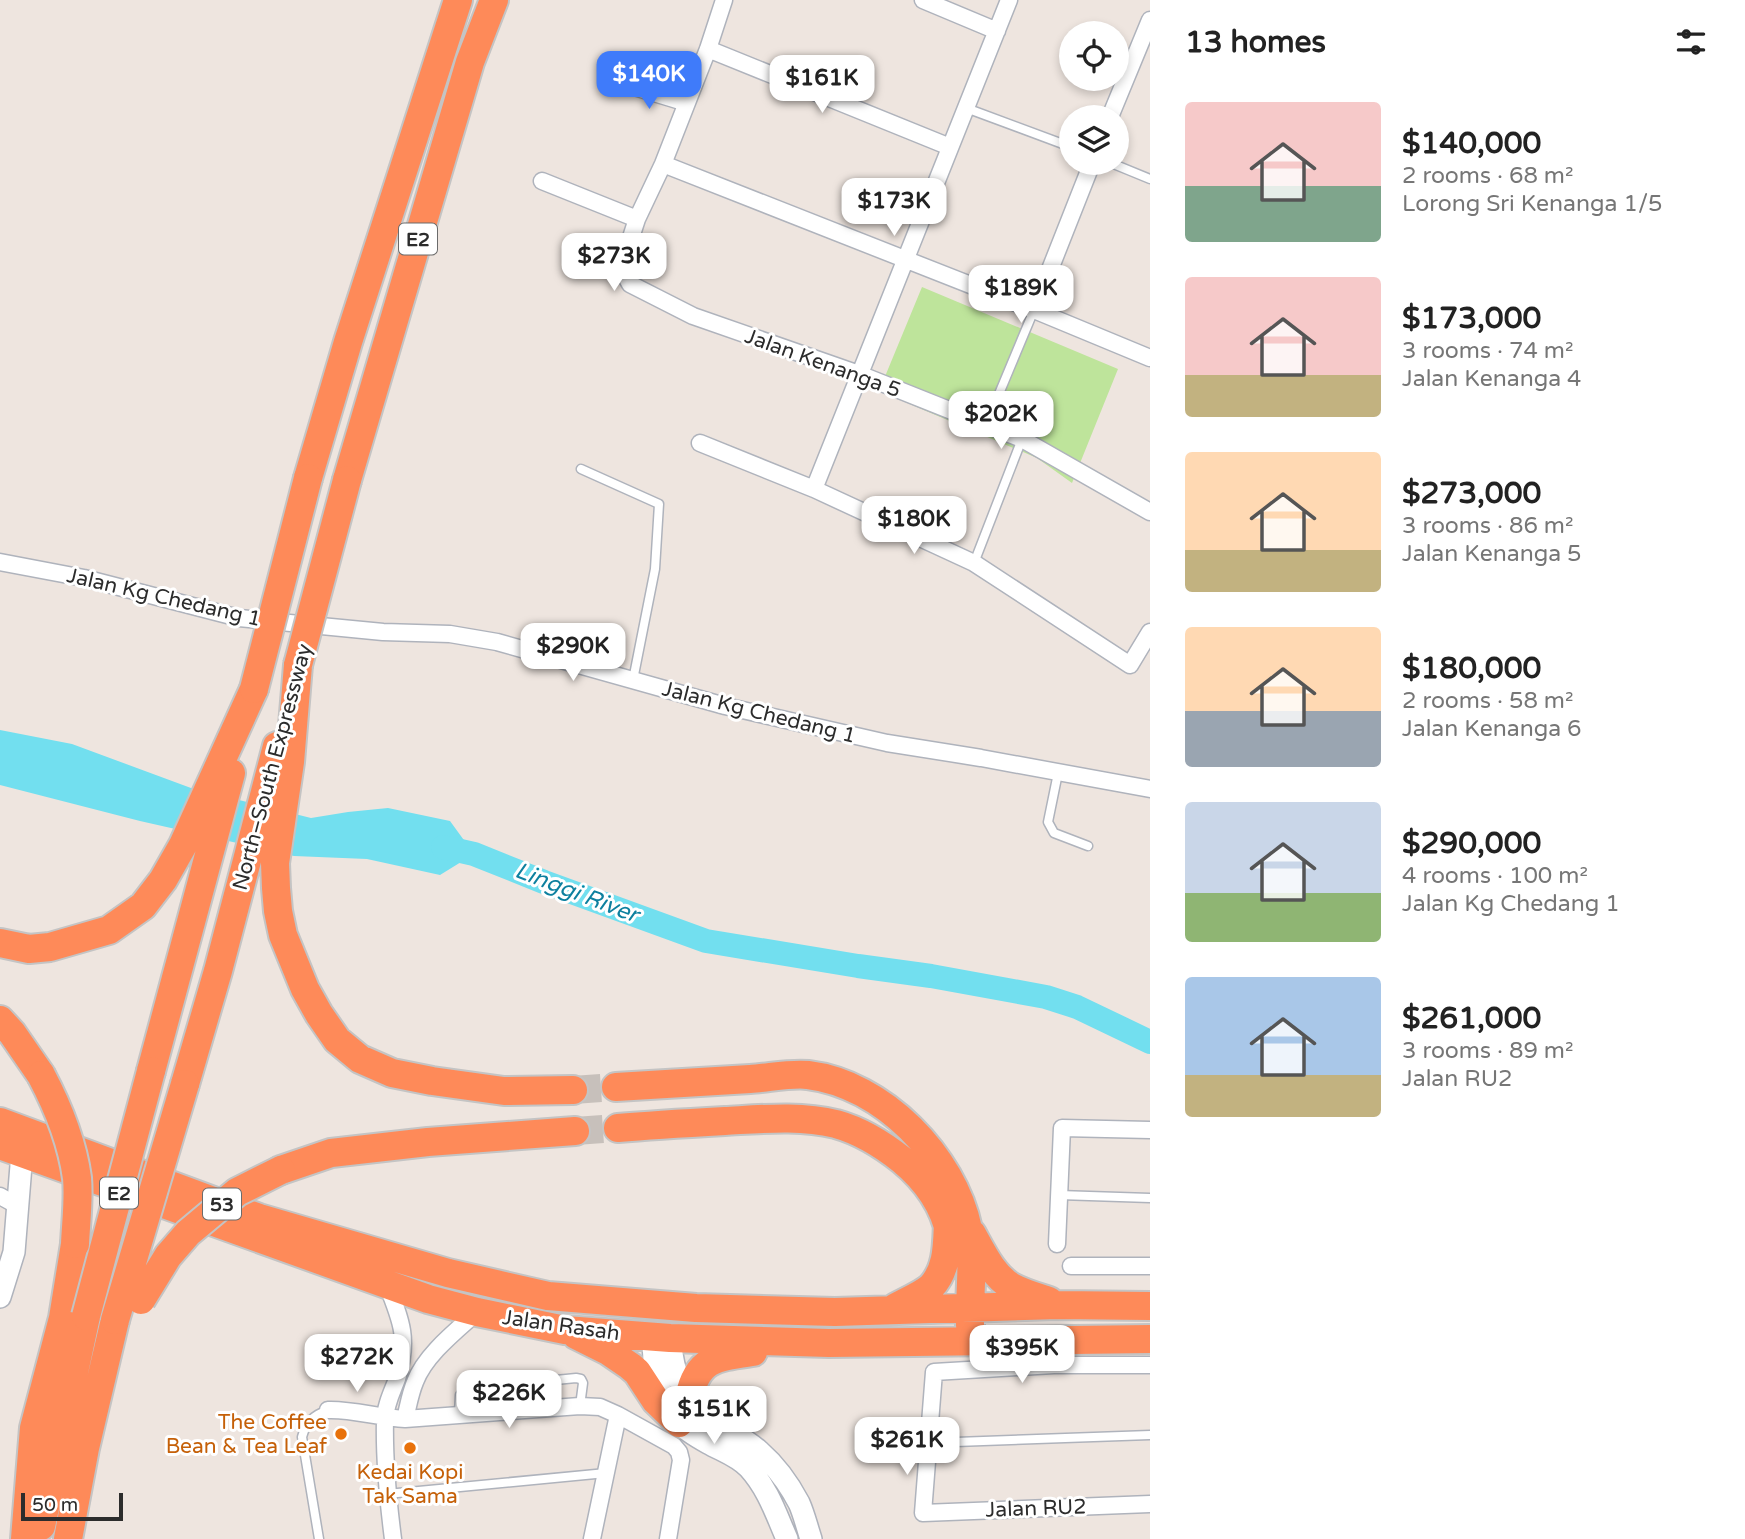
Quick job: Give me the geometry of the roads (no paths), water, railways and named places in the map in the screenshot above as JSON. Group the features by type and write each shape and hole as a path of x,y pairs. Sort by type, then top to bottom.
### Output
{"highway":[{"name":"North–South Expressway","path":"38,1539 86,1316 179,972 196,846 254,689 308,478 348,342 458,0"},
{"name":"North–South Expressway","path":"68,1539 85,1448 115,1320 185,1084 262,859 290,762 298,665 347,480 470,62 494,0"},
{"path":"0,943 29,949 50,947 109,930 143,906 163,880 196,846"},
{"path":"262,859 283,935 305,989 337,1040 360,1059 392,1073 432,1081 504,1091 573,1090"},
{"path":"0,1020 41,1075 56,1103 77,1179 75,1244 63,1318 34,1429 25,1539"},
{"path":"616,1087 807,1075 848,1084 885,1107 922,1139 941,1164 961,1205 957,1267 963,1342"},
{"path":"618,1128 782,1118 837,1124 861,1133 913,1169 998,1274 1011,1286 1058,1305"},
{"name":"Jalan Rasah","path":"0,1122 259,1218 481,1282 548,1296 696,1308 835,1312 1058,1305 1150,1306"},
{"path":"85,1448 115,1359 141,1300 168,1256 188,1233 237,1192 281,1170 331,1153 428,1142 575,1131"},
{"name":"Jalan Rasah","path":"11,1149 387,1286 477,1312 565,1330 829,1343 963,1342 1052,1353 1150,1339"},
{"path":"890,1310 930,1288 940,1274 958,1225"},
{"path":"1113,1306 1150,1299"},
{"path":"630,1304 662,1333 696,1308"},
{"path":"565,1330 608,1351 630,1366 656,1401 684,1410 699,1370 716,1359 829,1343"}],"main road":[{"path":"0,1297 13,1252 9,1201 11,1149"},
{"path":"662,1333 680,1384 684,1410 708,1443 748,1466 768,1493 787,1539"},
{"path":"684,1410 710,1419 758,1450 779,1472 799,1504 811,1539"}],"street":[{"name":"Jalan Kenanga 5","path":"724,0 663,164 636,219 623,262 623,271 630,284 693,316 859,374 1022,439 1150,512"},
{"path":"923,0 997,31"},
{"path":"814,489 1009,0"},
{"path":"1115,105 1150,20"},
{"path":"708,49 950,147"},
{"path":"621,83 687,103"},
{"path":"663,164 1150,358"},
{"path":"1034,310 1087,175"},
{"path":"542,181 636,219"},
{"path":"700,443 814,489 974,563 1129,666 1150,632"},
{"name":"Jalan Kg Chedang 1","path":"0,562 84,578 239,618 383,632 450,634 498,642 724,706 887,743 1150,789"},
{"path":"1057,1244 1062,1128 1150,1130"},
{"path":"1071,1266 1150,1266"},
{"path":"387,1286 399,1315 404,1337 398,1375 384,1418 387,1494 393,1539"},
{"path":"405,1419 415,1380 425,1364 437,1349 477,1312"},
{"path":"928,1443 934,1372 1052,1353 1150,1365"},
{"path":"328,1410 339,1409 384,1418 405,1419 580,1406 600,1407 674,1446 679,1452 681,1460 668,1539"},
{"path":"592,1539 618,1415"},
{"name":"Jalan RU2","path":"928,1443 923,1513 1150,1504"}],"lane":[{"path":"965,108 1059,143"},
{"path":"1129,170 1150,179"},
{"path":"986,425 1034,310"},
{"path":"974,563 1022,439"},
{"path":"581,469 659,504 655,569 633,680"},
{"path":"1058,773 1048,822 1054,833 1088,846"},
{"path":"1059,1195 1150,1198"},
{"path":"459,1415 460,1395 466,1389 576,1378 583,1383 580,1406"},
{"path":"319,1539 302,1437 309,1422 328,1410"},
{"path":"928,1443 1150,1435"},
{"path":"387,1494 606,1473"}],"water":[{"path":"0,730 72,744 191,788 311,818 388,808 450,821 474,854 440,875 367,859 294,856 140,821 0,785"}],"waterway":[{"name":"Linggi River","path":"443,847 474,854 706,941 1046,997 1077,1007 1150,1042"}],"tunnel":[{"path":"573,1090 616,1087"},
{"path":"575,1131 618,1128"}],"place":[{"name":"The Coffee Bean & Tea Leaf","path":"341,1434"},
{"name":"Kedai Kopi Tak Sama","path":"410,1448"}]}
